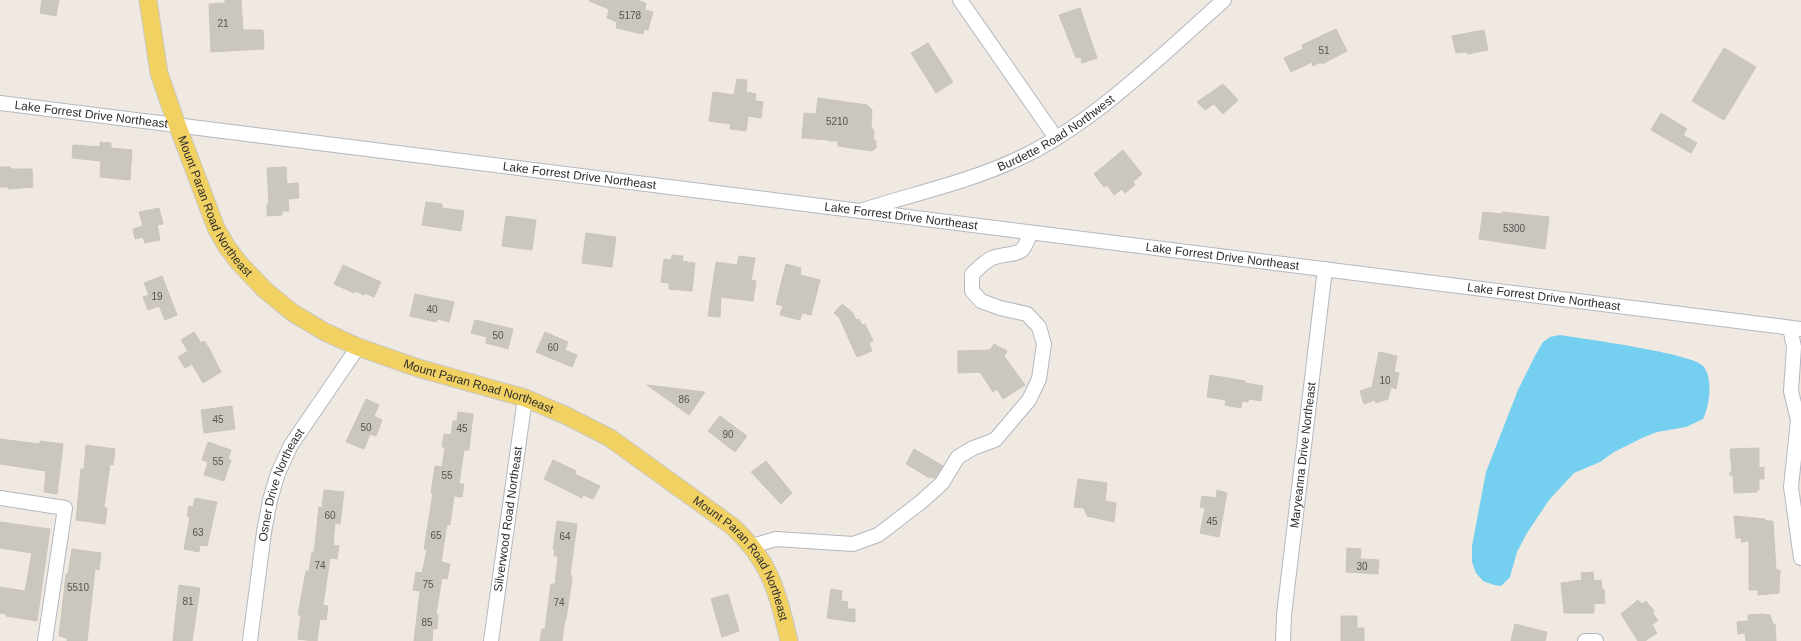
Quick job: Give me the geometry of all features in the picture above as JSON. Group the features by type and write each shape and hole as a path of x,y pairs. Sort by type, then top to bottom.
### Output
{"main road":[{"name":"Mount Paran Road Northeast","path":"148,0 159,73 216,228 227,247 240,264 265,290 293,313 325,332 358,347 418,368 525,398 567,416 610,438 732,526 752,546 772,578 777,591 790,641"}],"street":[{"path":"960,0 1056,138"},
{"name":"Burdette Road Northwest","path":"857,212 989,171 1024,156 1056,138 1118,92 1224,0"},
{"name":"Lake Forrest Drive Northeast","path":"0,103 178,127 1796,329"},
{"path":"752,546 776,539 853,544 878,535 921,502 942,483 958,457 973,448 995,440 1007,428 1029,400 1039,378 1044,344 1039,327 1027,314 1000,308 981,301 972,291 972,274 991,259 1020,252 1026,247 1030,233"},
{"name":"Maryeanna Drive Northeast","path":"1283,641 1284,615 1325,269"},
{"path":"1796,329 1794,347 1799,418 1791,487 1801,558"},
{"name":"Osner Drive Northeast","path":"250,641 264,532 270,500 278,473 291,445 358,347"},
{"name":"Silverwood Road Northeast","path":"491,641 525,398"},
{"path":"0,498 65,508 45,641"},
{"path":"1584,641 1596,641"}],"water":[{"path":"1560,335 1613,343 1679,356 1694,361 1703,366 1706,371 1709,385 1709,400 1703,419 1686,427 1657,432 1642,438 1614,452 1600,462 1574,473 1549,500 1527,533 1517,552 1510,577 1501,586 1494,585 1483,581 1476,573 1472,562 1472,546 1486,472 1518,390 1536,354 1543,342 1550,337"}],"building":[{"path":"42,0 59,0 56,16 40,13"},
{"path":"225,0 241,0 243,30 263,30 264,49 211,52 209,4 225,3"},
{"path":"636,0 646,3 645,10 653,12 648,30 644,29 643,34 616,28 617,22 607,18 609,9 589,1"},
{"path":"1080,8 1097,58 1082,63 1081,57 1076,58 1059,15"},
{"path":"1336,29 1347,51 1322,64 1321,62 1313,66 1312,62 1291,72 1284,58 1303,49 1302,45"},
{"path":"1484,30 1488,50 1468,54 1467,52 1456,53 1452,36"},
{"path":"928,43 953,82 936,93 911,53"},
{"path":"1724,48 1756,67 1724,120 1692,101"},
{"path":"737,79 747,80 746,92 756,94 755,101 763,102 761,118 748,116 746,131 730,129 731,124 709,121 713,92 734,95"},
{"path":"1223,84 1238,100 1223,114 1214,104 1205,110 1197,102"},
{"path":"818,98 867,105 872,110 871,126 874,131 873,140 876,141 876,148 872,151 838,146 838,141 802,138 804,113 816,114"},
{"path":"1661,113 1687,129 1683,135 1697,143 1691,153 1651,130"},
{"path":"100,142 111,143 111,148 132,150 130,180 100,177 101,161 72,158 73,145 100,147"},
{"path":"1123,150 1142,174 1133,182 1135,185 1125,193 1122,189 1114,195 1107,185 1104,187 1094,174"},
{"path":"0,167 10,167 12,169 32,169 33,187 8,189 8,187 0,187"},
{"path":"286,167 287,184 298,183 299,198 288,199 289,211 282,211 282,215 267,216 267,204 269,203 267,168"},
{"path":"426,202 442,204 442,208 464,211 461,231 422,225"},
{"path":"159,208 163,224 157,225 160,240 145,243 143,237 135,239 133,229 143,226 139,212"},
{"path":"1483,212 1502,214 1502,212 1549,217 1545,249 1479,239"},
{"path":"506,216 536,220 532,250 502,246"},
{"path":"586,233 616,237 612,267 582,263"},
{"path":"672,255 683,256 682,261 695,263 692,291 669,289 669,283 661,282 664,259 671,260"},
{"path":"739,256 755,258 751,280 756,281 753,301 721,297 720,317 708,316 716,262 737,265"},
{"path":"786,264 801,268 800,275 820,280 811,315 802,313 800,320 780,315 783,306 776,304"},
{"path":"343,265 381,282 374,297 355,291 354,293 334,284"},
{"path":"162,276 177,315 165,320 159,306 148,310 143,297 149,295 144,283"},
{"path":"415,294 454,302 449,322 438,319 436,322 410,316"},
{"path":"842,304 852,312 856,320 859,319 862,325 865,324 873,341 869,343 872,351 857,357 839,317 834,313"},
{"path":"475,320 513,329 508,349 486,343 487,337 471,333"},
{"path":"194,332 201,343 204,341 209,348 221,372 203,383 192,364 185,368 178,357 188,351 181,340"},
{"path":"545,332 568,342 565,350 577,355 572,367 536,352"},
{"path":"994,344 1007,351 1004,356 1025,385 1003,399 997,389 993,392 980,372 958,373 958,351 990,350"},
{"path":"1379,352 1397,356 1394,372 1399,373 1396,389 1391,387 1388,399 1376,403 1375,400 1364,404 1360,391 1372,387"},
{"path":"1210,375 1245,381 1245,383 1263,386 1261,401 1249,399 1248,402 1242,401 1241,408 1225,405 1226,400 1207,397"},
{"path":"647,385 705,392 689,415"},
{"path":"366,399 379,405 374,416 382,420 376,436 370,434 364,449 346,442"},
{"path":"232,406 235,429 204,433 201,410"},
{"path":"458,412 473,414 469,450 464,450 459,484 464,484 462,497 454,496 450,525 447,524 441,562 450,564 447,579 442,578 436,614 438,615 437,629 433,629 432,641 414,641 420,591 413,590 416,572 422,573 427,550 424,549 433,493 431,493 435,466 442,467 445,447 442,447 444,434 451,435 453,421 457,421"},
{"path":"720,416 747,436 735,452 708,431"},
{"path":"0,439 40,444 40,441 63,444 57,494 44,492 46,471 0,464"},
{"path":"208,442 231,450 228,459 231,460 224,481 204,475 208,462 202,460"},
{"path":"86,445 115,449 113,465 110,464 104,507 107,508 105,524 76,520 81,469 84,469"},
{"path":"1759,448 1759,468 1764,467 1764,479 1759,479 1759,490 1757,490 1757,492 1734,493 1733,476 1730,475 1730,472 1732,472 1730,449"},
{"path":"914,449 943,466 935,478 928,477 906,464"},
{"path":"553,460 576,471 575,474 600,486 593,499 583,495 582,498 544,479"},
{"path":"766,461 792,493 781,504 751,472"},
{"path":"1078,479 1107,483 1105,501 1116,503 1114,522 1087,516 1084,508 1074,507"},
{"path":"324,490 344,492 340,524 335,523 333,545 339,546 337,559 330,558 323,605 328,606 326,620 320,619 317,641 314,641 298,639 301,615 298,615 306,571 309,571 312,552 314,553 319,507 322,508"},
{"path":"1217,490 1227,493 1219,537 1200,533 1205,508 1200,507 1202,496 1216,498"},
{"path":"195,498 217,502 207,546 200,545 199,552 184,549 190,517 187,516 189,506 193,507"},
{"path":"1734,516 1773,521 1776,570 1780,570 1779,593 1758,595 1758,590 1749,590 1749,541 1741,542 1742,538 1736,538"},
{"path":"557,521 577,524 570,575 572,579 562,641 540,641 542,629 545,629 551,584 555,584 558,556 554,556 555,549 553,549"},
{"path":"0,522 50,529 37,621 6,616 6,614 0,613 0,587 25,591 32,553 0,548"},
{"path":"1347,548 1361,549 1360,559 1379,560 1378,574 1346,572"},
{"path":"72,549 101,553 99,570 95,569 87,641 67,641 67,638 59,636 66,574 68,574"},
{"path":"1593,572 1594,581 1601,580 1602,590 1604,589 1605,603 1594,604 1594,613 1564,613 1561,583 1582,580 1581,573"},
{"path":"179,585 200,588 192,641 173,641"},
{"path":"831,589 842,591 841,601 848,602 847,609 855,609 855,622 827,618"},
{"path":"728,594 739,631 722,637 711,599"},
{"path":"1638,600 1642,604 1646,601 1654,611 1653,614 1658,620 1652,625 1657,633 1645,641 1638,641 1621,614"},
{"path":"1748,615 1770,615 1773,624 1775,624 1776,641 1746,641 1745,633 1738,634 1737,622 1748,621"},
{"path":"1341,616 1357,616 1357,628 1364,628 1364,641 1341,641"},
{"path":"1515,624 1547,632 1545,641 1511,641"}]}
